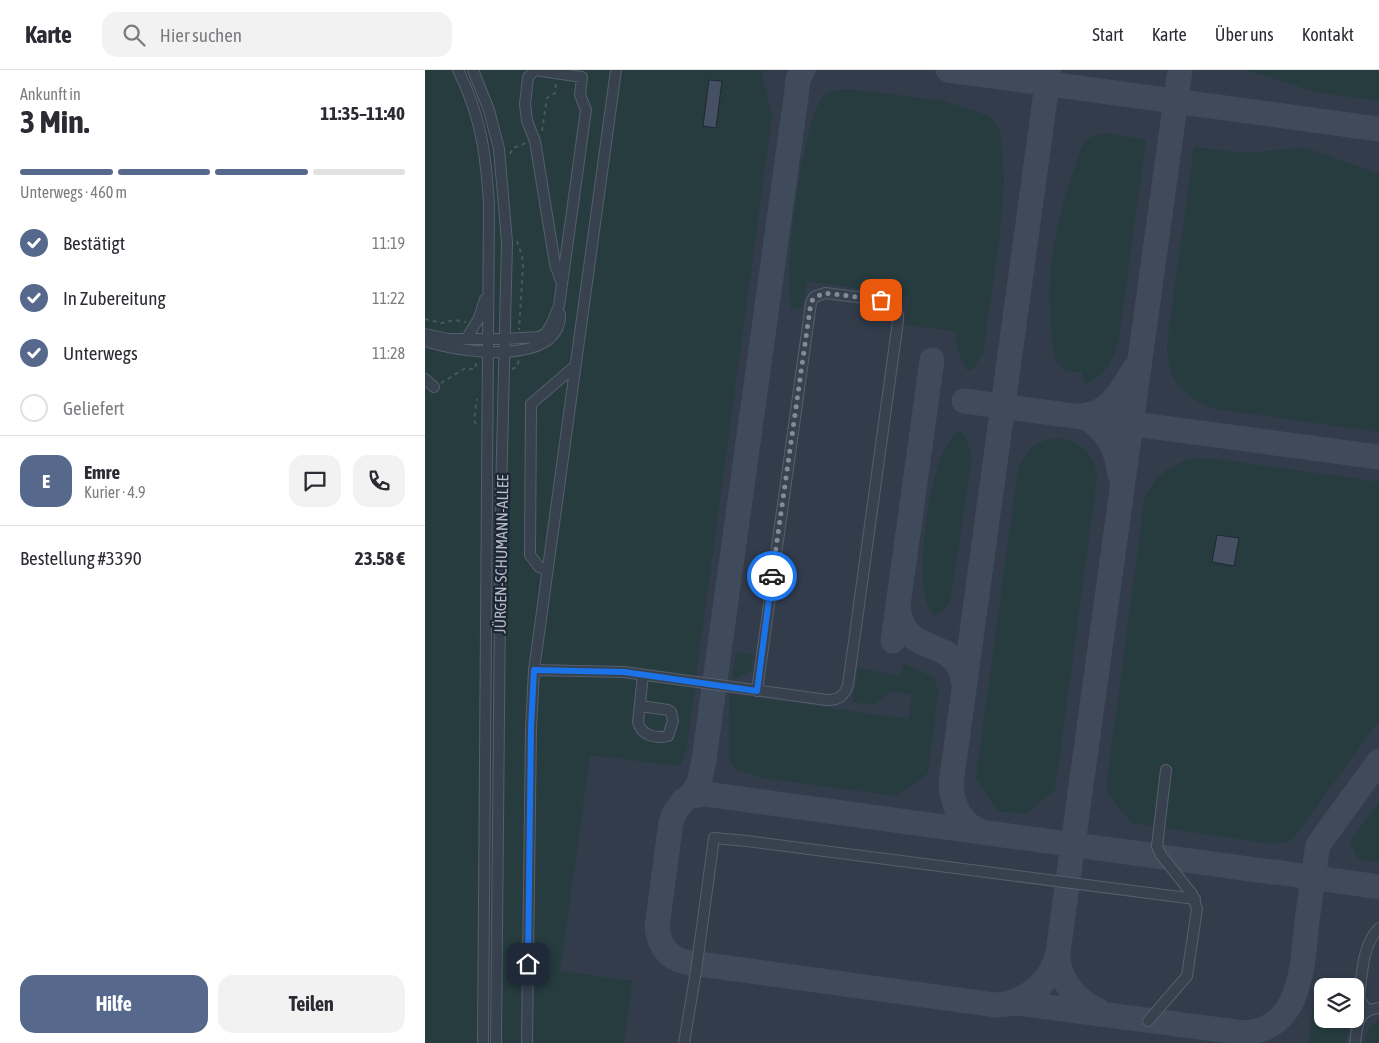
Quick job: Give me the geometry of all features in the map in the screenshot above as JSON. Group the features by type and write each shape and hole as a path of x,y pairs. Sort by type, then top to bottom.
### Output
{"street":[{"name":"JÜRGEN-SCHUMANN-ALLEE","path":"458,70 477,116 485,154 489,205 488,339 482,352 483,1043"},
{"name":"JÜRGEN-SCHUMANN-ALLEE","path":"473,70 489,110 499,149 507,242 501,506 497,1043"},
{"path":"425,334 449,339 539,337 546,333 559,306 587,110 580,95 583,74 558,74 535,70 529,77 525,104 527,121 535,141 555,264 562,284"},
{"path":"527,1043 531,728 534,670 616,70"},
{"name":"JÜRGEN-SCHUMANN-ALLEE","path":"467,338 479,318 488,286"},
{"path":"534,670 615,672 757,691 835,700 845,693 848,685 898,321 896,309 887,301 825,293 815,297 811,302 757,691"},
{"path":"425,341 482,352 505,352 533,348 545,343 558,328 561,316 559,306"},
{"path":"547,570 539,567 530,555 531,404 575,366"},
{"path":"425,380 434,387"},
{"path":"640,706 643,675"},
{"path":"1148,1020 1187,976 1197,909 1195,899 1161,855 1157,846 1165,770"},
{"path":"684,1043 714,838 1195,899"},
{"path":"1367,1010 1359,998 1362,971 1368,944 1372,934 1379,928"},
{"path":"1355,1043 1358,1020 1367,1010 1379,1008"}],"path":[{"path":"535,141 541,136 547,98 555,93 558,74"},
{"path":"517,267 523,267"},
{"path":"425,319 442,323 463,320 470,324"},
{"path":"434,387 464,369 475,369 482,352"},
{"path":"476,424 474,421 478,395"}],"shaded area":[{"path":"498,70 1379,70 1379,1043 522,1043"}],"green space":[{"path":"425,70 761,70 772,116 687,749 680,766 590,755 560,971 632,981 624,1043 425,1043"},
{"path":"1247,70 1379,70 1379,101 1316,92"},
{"path":"848,89 944,101 991,117 1000,132 1004,181 999,241 983,353 972,370 966,370 957,348 956,331 905,325 909,296 806,281 802,309 791,308 790,268 793,226 800,175 810,127 816,108 825,95 838,90"},
{"path":"1103,133 1146,140 1118,343 1107,368 1099,376 1086,384 1081,372 1071,372 1064,369 1054,356 1050,303 1051,267 1060,215 1082,147 1087,139"},
{"path":"1194,147 1243,153 1306,148 1379,174 1379,432 1210,408 1191,397 1178,384 1170,367 1167,345"},
{"path":"960,430 965,436 972,455 951,597 943,611 934,615 927,604 924,591 923,554 925,530 934,480 941,458 950,441"},
{"path":"1058,438 1073,442 1085,450 1093,461 1097,477 1055,790 1025,814 999,811 976,779 1018,470 1033,447 1044,441"},
{"path":"1196,458 1216,459 1379,482 1379,720 1290,841 1273,844 1131,823 1106,790 1145,496 1160,475 1169,468"},
{"path":"736,652 753,655 751,671 732,680"},
{"path":"903,664 934,677 938,692 928,773 897,796 763,778 737,770 730,762 729,694 909,719 912,695 892,691 874,705 853,702 858,668 901,676"},
{"path":"1379,801 1379,862 1359,859 1350,842"},
{"path":"1313,1007 1314,1028 1348,1028 1346,1043 1309,1043"},
{"path":"1379,1021 1379,1043 1364,1043 1370,1027"}],"building":[{"path":"709,80 722,81 716,128 703,126"},
{"path":"1217,535 1239,538 1234,566 1212,562"}],"taxiway":[{"path":"690,796 699,783 704,760 798,79 803,70"},
{"path":"948,70 1379,129"},
{"path":"982,832 968,824 959,813 953,799 951,784 1049,70"},
{"path":"1009,1003 1027,995 1041,984 1051,970 1058,952 1180,70"},
{"path":"893,641 932,360"},
{"path":"1120,475 1116,456 1109,440 1098,426 1082,416 1100,411 1114,400 1134,369"},
{"path":"964,401 1379,457"},
{"path":"898,607 902,624 910,635 952,658 960,668 964,685"},
{"path":"1379,761 1318,845 1315,868 1313,877 1312,886 1311,895 1308,913 1303,957 1295,992 1288,1008 1278,1020 1263,1029 1244,1033 1017,1003 995,1005 685,962 673,957 665,949 657,927 671,822 683,801 690,796 705,794 1276,872 1302,876 1315,878 1379,887"},
{"path":"1058,952 1058,962 1069,988 1082,1001 1099,1011"}],"way so far":[{"path":"772,576 811,302 815,297 825,293 881,300"}],"route":[{"path":"528,964 531,728 534,670 624,672 757,691 772,576"}]}
